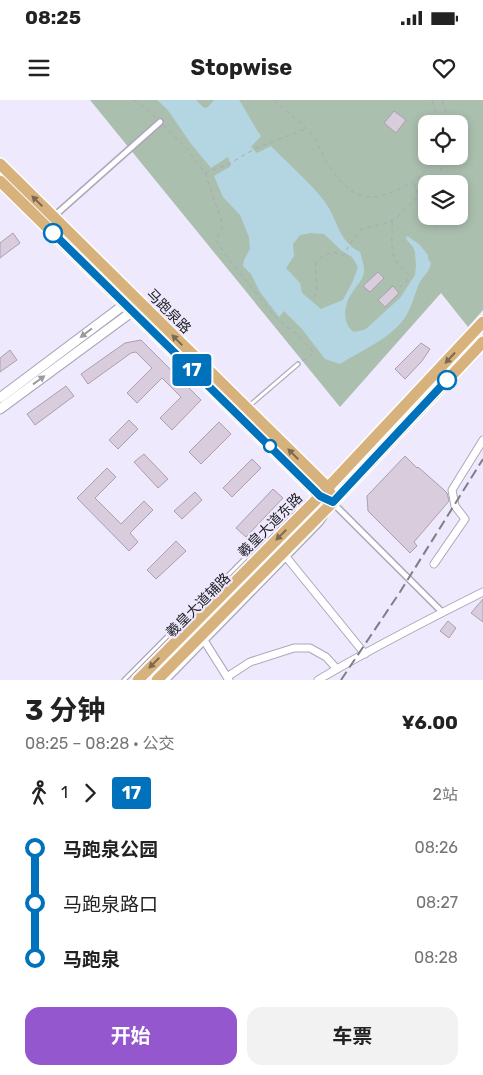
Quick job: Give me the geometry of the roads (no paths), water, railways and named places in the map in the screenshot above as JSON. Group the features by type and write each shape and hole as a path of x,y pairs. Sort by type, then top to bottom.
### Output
{"main road":[{"name":"马跑泉路","path":"0,164 49,222 129,308 324,492"},
{"name":"马跑泉路","path":"0,180 49,222 247,408 333,502"},
{"name":"羲皇大道东路","path":"138,680 481,330"},
{"name":"羲皇大道东路","path":"158,680 202,639 483,342"}],"street":[{"path":"49,222 160,122"},
{"path":"0,398 129,308"},
{"path":"0,409 129,308"},
{"path":"434,564 465,519 455,506 452,490 483,440"},
{"name":"马跑泉路","path":"333,502 442,612"},
{"path":"287,558 364,654"},
{"path":"318,680 442,612 483,592"},
{"path":"202,639 228,679 250,662 294,648 310,648 326,658 337,669"}],"lane":[{"path":"247,408 298,364"},
{"name":"羲皇大道辅路","path":"124,680 293,510 324,492"},
{"path":"168,680 202,639 321,523 333,502"}],"water":[{"path":"157,100 196,100 204,108 208,107 214,100 239,100 261,136 251,147 257,153 271,146 319,194 343,236 347,242 360,252 363,261 363,276 349,297 345,313 347,324 354,332 367,328 400,298 415,275 415,252 406,239 407,236 419,244 428,255 431,263 429,270 419,283 406,316 400,324 376,343 340,364 325,359 302,329 284,311 279,317 260,292 251,274 243,266 250,249 249,237 240,215 223,197 214,176 231,166 228,157 211,168 167,109","holes":["311,233 324,234 342,251 352,257 358,267 343,300 321,309 302,293 300,283 286,268 294,256 293,244 300,235"]}],"railway":[{"path":"341,680 400,592 483,459"}]}
